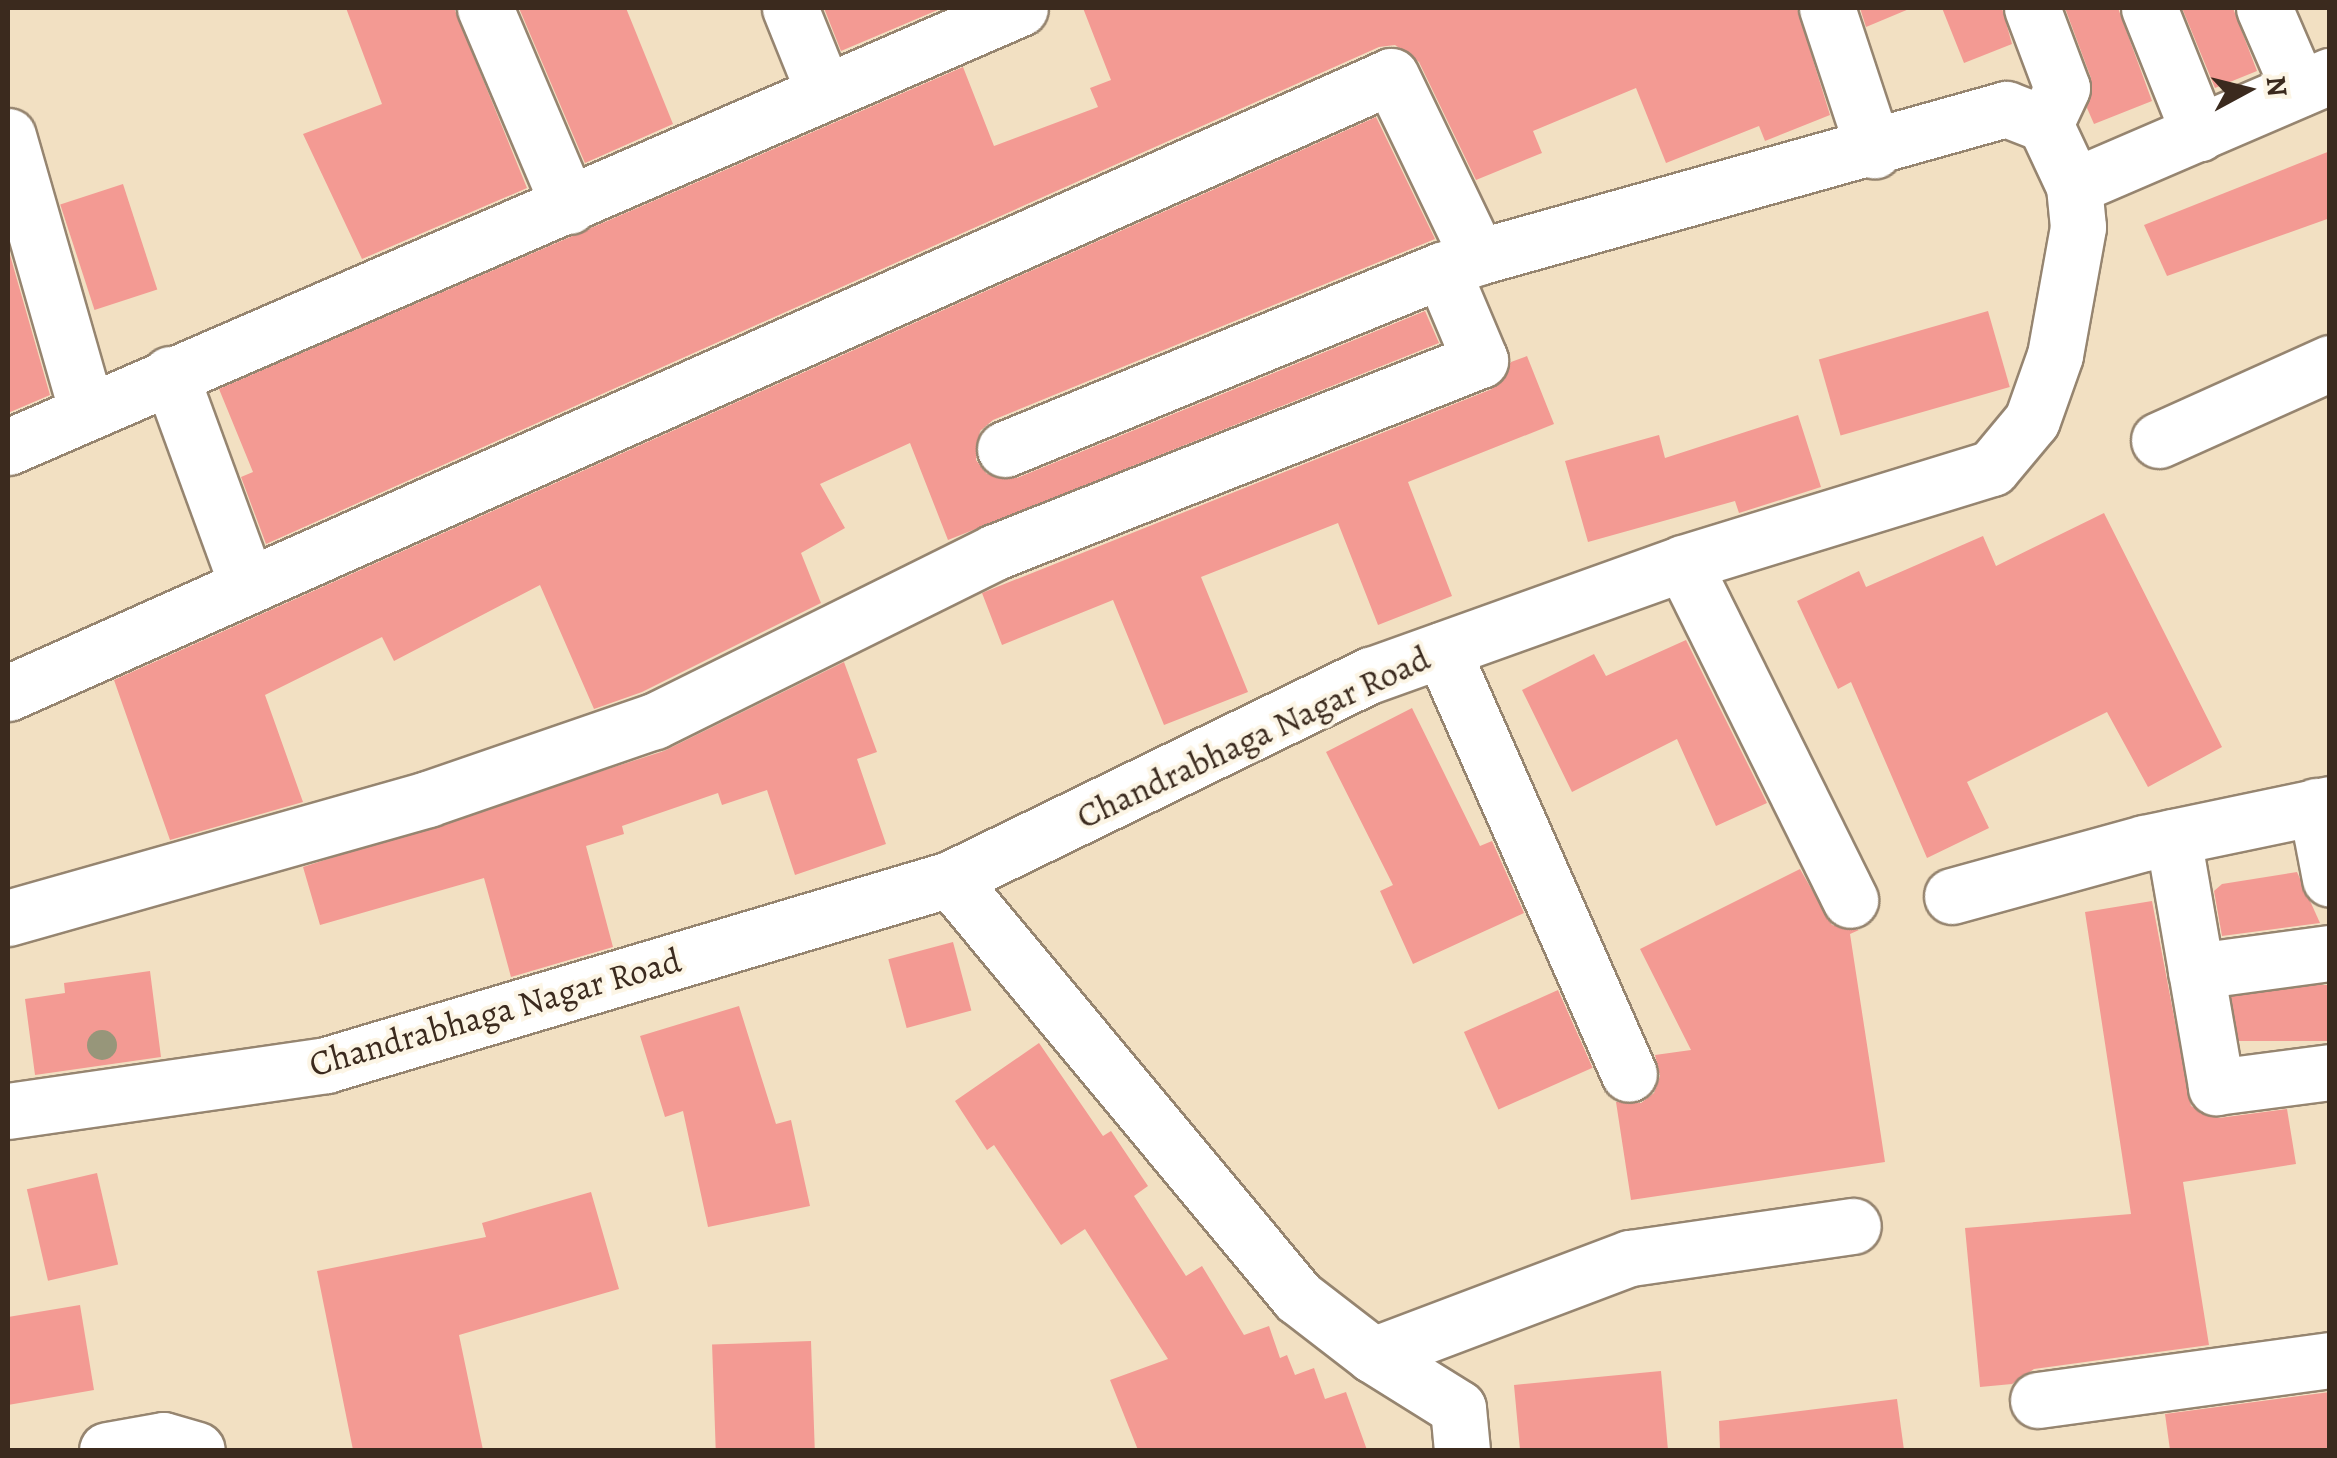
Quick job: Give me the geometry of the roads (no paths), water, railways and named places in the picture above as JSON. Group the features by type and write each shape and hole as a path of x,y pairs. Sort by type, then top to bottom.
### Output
{"street":[{"path":"485,8 569,206"},
{"path":"790,8 824,92"},
{"path":"8,447 1020,8"},
{"path":"1827,8 1874,150"},
{"path":"2032,8 2062,88 2045,124"},
{"path":"2149,8 2198,133"},
{"path":"1006,449 1460,264 1874,150 2006,109 2045,124 2074,186 2314,83 2264,8"},
{"path":"8,693 1391,76 1460,264 1480,360 994,552 654,721 428,799 8,918"},
{"path":"8,136 87,412"},
{"name":"Chandrabhaga Nagar Road","path":"8,1111 326,1065 950,879 1371,676 1683,563 1992,468 2015,447 2044,388 2067,305 2078,227 2074,186"},
{"path":"2160,440 2330,364"},
{"path":"170,374 247,584"},
{"path":"1683,563 1850,900"},
{"path":"1442,650 1630,1074"},
{"path":"1952,896 2173,837 2323,805 2330,879"},
{"path":"2173,837 2216,1086 2330,1072"},
{"path":"950,879 1298,1297 1373,1355 1458,1408 1462,1450"},
{"path":"2196,972 2330,954"},
{"path":"1373,1355 1630,1258 1853,1226"},
{"path":"2038,1400 2330,1360"},
{"path":"108,1450 163,1440 197,1450"}]}
